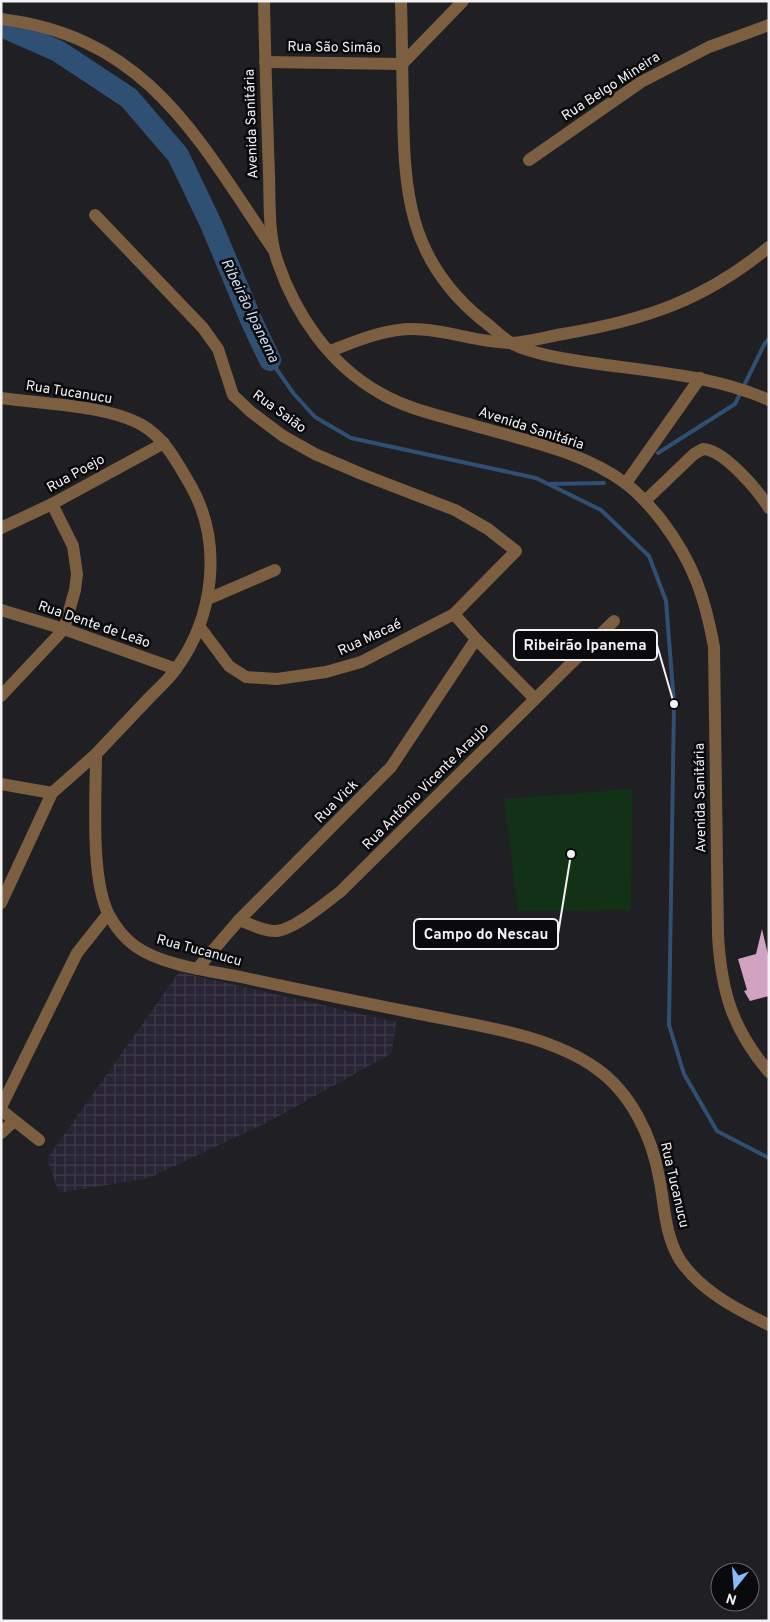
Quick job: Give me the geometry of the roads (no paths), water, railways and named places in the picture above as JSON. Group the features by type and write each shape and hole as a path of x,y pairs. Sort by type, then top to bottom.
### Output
{"street":[{"name":"Avenida Sanitária","path":"264,1 273,249 297,308 311,331 348,370 381,394 415,408 563,452 600,468 626,483 646,500 688,559 699,584 709,616 714,647 718,935 722,975 731,1011 741,1035 769,1072"},
{"path":"401,1 406,188 413,220 422,243 441,275 462,302 510,343"},
{"path":"402,64 463,1"},
{"path":"1,19 27,22 70,36 111,56 143,78 186,123 273,249"},
{"name":"Rua Belgo Mineira","path":"529,160 641,82 709,47 769,25"},
{"name":"Rua São Simão","path":"265,62 402,64"},
{"name":"Rua Saião","path":"95,216 203,328 220,354 233,395 251,412 283,436 315,454 471,519 516,551"},
{"path":"510,343 608,326 670,308 732,276 769,247"},
{"path":"330,351 380,333 414,329 510,343 559,358 700,378 752,393 769,400"},
{"path":"626,483 700,378"},
{"name":"Rua Tucanucu","path":"1,398 115,415 142,425 164,443 196,494 205,518 211,552 208,599 199,626 176,669 96,754 98,882 108,914 121,933 135,946 162,958 197,968 486,1027 542,1043 577,1057 614,1083 642,1126 652,1148 659,1176 665,1221 679,1257 691,1274 709,1290 749,1316 769,1325"},
{"name":"Rua Poejo","path":"1,528 52,504 164,443"},
{"path":"646,500 699,450 713,451 736,470 769,508"},
{"path":"1,696 64,629 75,590 76,558 69,536 52,504"},
{"name":"Rua Macaé","path":"199,626 234,671 253,678 277,679 326,672 352,665 454,614 516,551"},
{"path":"208,599 275,570"},
{"name":"Rua Dente de Leão","path":"1,610 64,629 176,669"},
{"path":"454,614 535,699"},
{"name":"Rua Antônio Vicente Araujo","path":"239,920 278,931 288,928 326,903 363,872 614,621"},
{"name":"Rua Vick","path":"197,968 239,920 391,767 476,639"},
{"path":"1,903 52,794 96,754"},
{"path":"1,784 52,794"},
{"path":"39,1140 14,1122 1,1109 77,953 108,914"},
{"path":"1,1133 14,1122"}],"waterway":[{"name":"Ribeirão Ipanema","path":"1,26 58,51 129,98 178,155 211,224 270,360"},
{"path":"658,453 735,404 765,343 769,339"},
{"name":"Ribeirão Ipanema","path":"270,360 294,394 315,417 351,438 536,478 601,510 649,556 666,601 674,704 669,1025 684,1074 717,1131 769,1158"},
{"path":"549,484 604,483"}],"place":[{"name":"Ribeirão Ipanema","path":"674,704"},
{"name":"Campo do Nescau","path":"571,854"}]}
